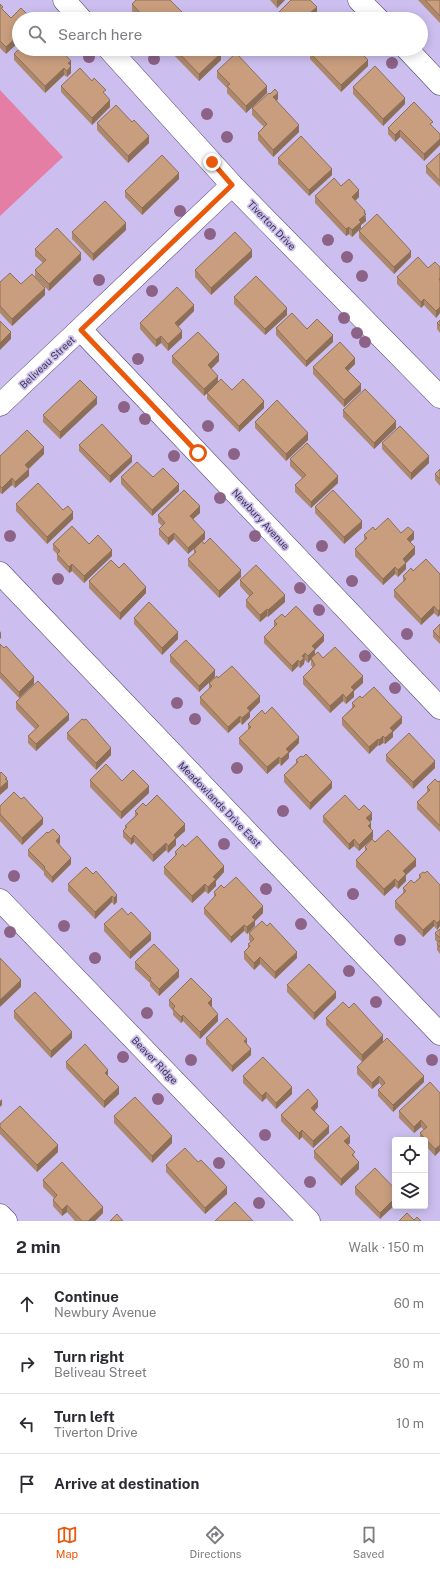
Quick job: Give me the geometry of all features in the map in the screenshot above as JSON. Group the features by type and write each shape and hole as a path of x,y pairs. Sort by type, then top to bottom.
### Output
{"street":[{"path":"64,0 75,12"},
{"path":"360,0 371,12"},
{"name":"Tiverton Drive","path":"115,56 232,185 440,397"},
{"path":"414,56 440,84"},
{"name":"Beliveau Street","path":"0,406 232,185"},
{"name":"Newbury Avenue","path":"81,330 440,708"},
{"name":"Meadowlands Drive East","path":"0,573 440,1034"},
{"name":"Beaver Ridge","path":"0,900 309,1221"},
{"path":"0,1215 6,1221"}],"shaded area":[{"path":"0,90 63,157 0,216"}],"building":[{"path":"136,0 170,0 182,12 139,12 132,4"},
{"path":"291,0 310,0 317,7 311,12 279,12"},
{"path":"425,0 440,0 440,16"},
{"path":"0,4 3,7 1,8 11,18 12,17 12,41 6,47 0,41"},
{"path":"21,8 25,12 17,12"},
{"path":"16,56 66,56 71,61 68,63 71,66 67,71 64,68 45,86"},
{"path":"182,56 218,56 199,74"},
{"path":"233,56 239,56 267,86 246,106 227,86 230,84 217,71"},
{"path":"313,56 364,56 368,60 341,85"},
{"path":"375,66 405,98 383,119 353,87"},
{"path":"80,68 92,81 94,78 106,90 103,92 110,100 92,118 61,86"},
{"path":"275,89 278,93 273,97 299,125 273,150 258,133 267,124 252,108"},
{"path":"414,102 433,122 430,124 440,134 440,139 424,154 400,130 395,135 388,128"},
{"path":"116,105 132,122 134,120 149,136 128,156 97,123"},
{"path":"301,136 332,169 309,190 278,158"},
{"path":"440,153 440,181 426,166"},
{"path":"162,155 179,173 142,208 125,191"},
{"path":"334,178 341,186 349,179 359,190 352,197 366,214 359,220 361,222 352,230 349,227 346,229 315,196"},
{"path":"105,201 126,223 93,254 72,232"},
{"path":"377,214 411,251 394,267 359,231"},
{"path":"57,228 81,253 49,284 35,270 46,260 35,249"},
{"path":"235,232 252,250 211,288 195,270"},
{"path":"418,257 428,268 435,262 440,267 440,307 436,311 424,299 421,302 397,277"},
{"path":"10,273 21,284 32,274 45,288 12,319 0,306 0,282"},
{"path":"256,276 287,308 265,329 234,297"},
{"path":"177,287 194,305 175,323 182,331 168,344 161,336 156,340 140,323"},
{"path":"292,313 307,329 317,319 333,335 306,361 276,328"},
{"path":"0,321 11,332 0,343"},
{"path":"198,332 219,354 208,365 218,376 204,389 172,356"},
{"path":"340,342 355,358 345,368 361,384 344,400 313,367"},
{"path":"221,379 232,390 243,379 264,401 239,426 207,393"},
{"path":"80,380 97,397 60,432 43,415"},
{"path":"365,389 396,421 374,443 343,410"},
{"path":"277,400 308,433 286,454 255,422"},
{"path":"102,424 132,456 110,476 79,445"},
{"path":"400,426 429,456 411,473 382,443"},
{"path":"27,430 44,447 25,465 29,469 15,482 12,478 2,488 0,486 0,456"},
{"path":"307,443 338,476 311,502 295,485 306,475 290,459"},
{"path":"137,462 153,477 163,468 179,484 152,510 121,477"},
{"path":"440,469 440,479 435,474"},
{"path":"38,483 63,510 68,506 73,512 47,537 16,504"},
{"path":"184,490 200,506 190,516 205,532 188,548 174,533 168,538 159,529 165,523 158,515"},
{"path":"333,490 362,521 344,537 315,507"},
{"path":"388,518 401,533 408,527 414,532 407,539 415,547 403,559 406,563 398,570 395,567 383,579 355,549 367,538 364,535 373,527 375,530"},
{"path":"72,526 89,544 98,535 112,550 84,576 72,564 69,567 57,554 60,551 53,544"},
{"path":"210,538 241,570 219,591 188,559 196,552 194,549 202,541 204,544"},
{"path":"426,559 440,574 440,609 438,611 434,606 421,619 394,590 406,579 403,576 411,568 413,571"},
{"path":"111,560 119,568 124,563 146,587 120,613 89,581"},
{"path":"256,565 285,595 260,615 246,600 253,593 240,580"},
{"path":"149,602 178,632 162,648 134,618"},
{"path":"296,606 324,635 312,646 315,649 308,656 305,653 302,656 304,658 300,662 298,660 292,666 264,637 277,624 274,621 282,614 285,617"},
{"path":"440,624 440,638 433,631"},
{"path":"186,640 215,670 199,686 170,655"},
{"path":"0,644 4,648 6,646 34,677 19,692 0,672"},
{"path":"335,647 363,676 351,687 354,690 346,698 343,694 330,706 303,677 315,665 311,658 318,652 323,658"},
{"path":"232,666 260,696 247,708 250,711 242,718 240,716 228,727 200,697 212,686 209,683 217,676 218,678"},
{"path":"38,681 69,714 36,744 28,736 39,726 16,702"},
{"path":"374,687 402,717 390,728 393,731 385,738 383,736 379,740 378,739 369,747 342,718 355,706 352,703 360,696 362,698"},
{"path":"272,707 299,737 286,749 289,752 281,759 279,757 267,767 239,738 251,727 248,724 262,710 265,714"},
{"path":"82,719 86,719 111,748 96,763 67,733"},
{"path":"409,733 435,761 413,782 386,755"},
{"path":"306,754 332,782 310,803 284,775 298,762 296,760"},
{"path":"106,764 122,781 133,770 149,786 121,812 90,780"},
{"path":"1,772 8,781 0,788 0,773"},
{"path":"435,779 438,782 440,781 440,826 417,802 430,790 427,787"},
{"path":"14,792 21,799 24,797 43,818 22,838 0,814 0,806"},
{"path":"157,795 185,824 174,835 176,838 168,846 166,843 153,855 134,835 131,839 123,831 127,827 125,826 138,814 135,811 143,803 146,806"},
{"path":"345,795 359,810 364,805 372,813 366,818 371,823 368,826 373,831 359,845 354,839 349,844 323,816"},
{"path":"53,829 60,836 56,841 71,858 52,877 44,868 45,867 28,850 47,832 48,833"},
{"path":"388,830 416,859 403,871 406,874 398,882 395,879 384,889 356,860 367,849 365,847 372,839 375,842"},
{"path":"197,836 224,866 213,877 216,879 208,887 205,884 192,896 164,867 177,854 175,852 183,844 185,847"},
{"path":"86,867 93,874 96,871 117,895 114,898 112,896 95,912 68,884"},
{"path":"427,871 440,885 440,920 437,923 434,920 423,930 395,901 406,891 403,888 411,880 414,883 421,877 419,875"},
{"path":"236,877 263,906 252,917 255,920 247,927 244,925 231,937 204,908 216,895 214,892 221,885 224,888"},
{"path":"122,908 128,915 131,912 151,933 130,952 104,924"},
{"path":"262,921 267,926 270,923 297,952 275,972 260,957 254,963 244,952 250,946 248,944 254,939 249,933"},
{"path":"440,929 440,938 435,933"},
{"path":"440,940 440,947 437,944"},
{"path":"154,944 179,970 159,989 150,980 151,978 135,962"},
{"path":"0,958 21,980 0,1000"},
{"path":"309,964 336,992 314,1013 287,985"},
{"path":"191,978 212,999 208,1003 218,1014 200,1032 183,1015 181,1017 173,1009 175,1006 169,1000"},
{"path":"35,992 72,1032 51,1051 14,1011"},
{"path":"343,1002 349,1008 354,1003 383,1035 362,1055 326,1018"},
{"path":"227,1018 247,1039 244,1041 251,1049 232,1066 206,1038"},
{"path":"387,1038 424,1076 393,1105 378,1090 385,1083 382,1079 379,1076 372,1083 357,1067"},
{"path":"85,1044 108,1070 105,1073 119,1087 104,1101 66,1062"},
{"path":"263,1057 292,1087 276,1103 266,1092 262,1096 243,1076"},
{"path":"430,1082 440,1093 440,1145 435,1149 428,1142 428,1137 424,1137 420,1133 427,1127 421,1120 414,1127 399,1111"},
{"path":"308,1089 318,1101 311,1108 329,1126 313,1141 302,1130 299,1133 281,1115"},
{"path":"135,1097 172,1136 152,1156 114,1116"},
{"path":"20,1106 58,1145 37,1165 0,1127 0,1124"},
{"path":"341,1126 350,1136 344,1141 355,1152 352,1155 359,1162 341,1179 314,1151"},
{"path":"185,1148 198,1162 201,1160 227,1187 205,1208 166,1165"},
{"path":"62,1162 103,1207 88,1221 82,1221 67,1205 62,1210 53,1200 57,1195 43,1180"},
{"path":"375,1168 392,1186 392,1201 380,1213 355,1187"},
{"path":"235,1202 253,1221 215,1221"},
{"path":"407,1213 414,1220 417,1217 421,1221 399,1221"},
{"path":"117,1214 123,1221 110,1221"}],"route":[{"path":"198,453 81,330 232,185 212,162"}]}
